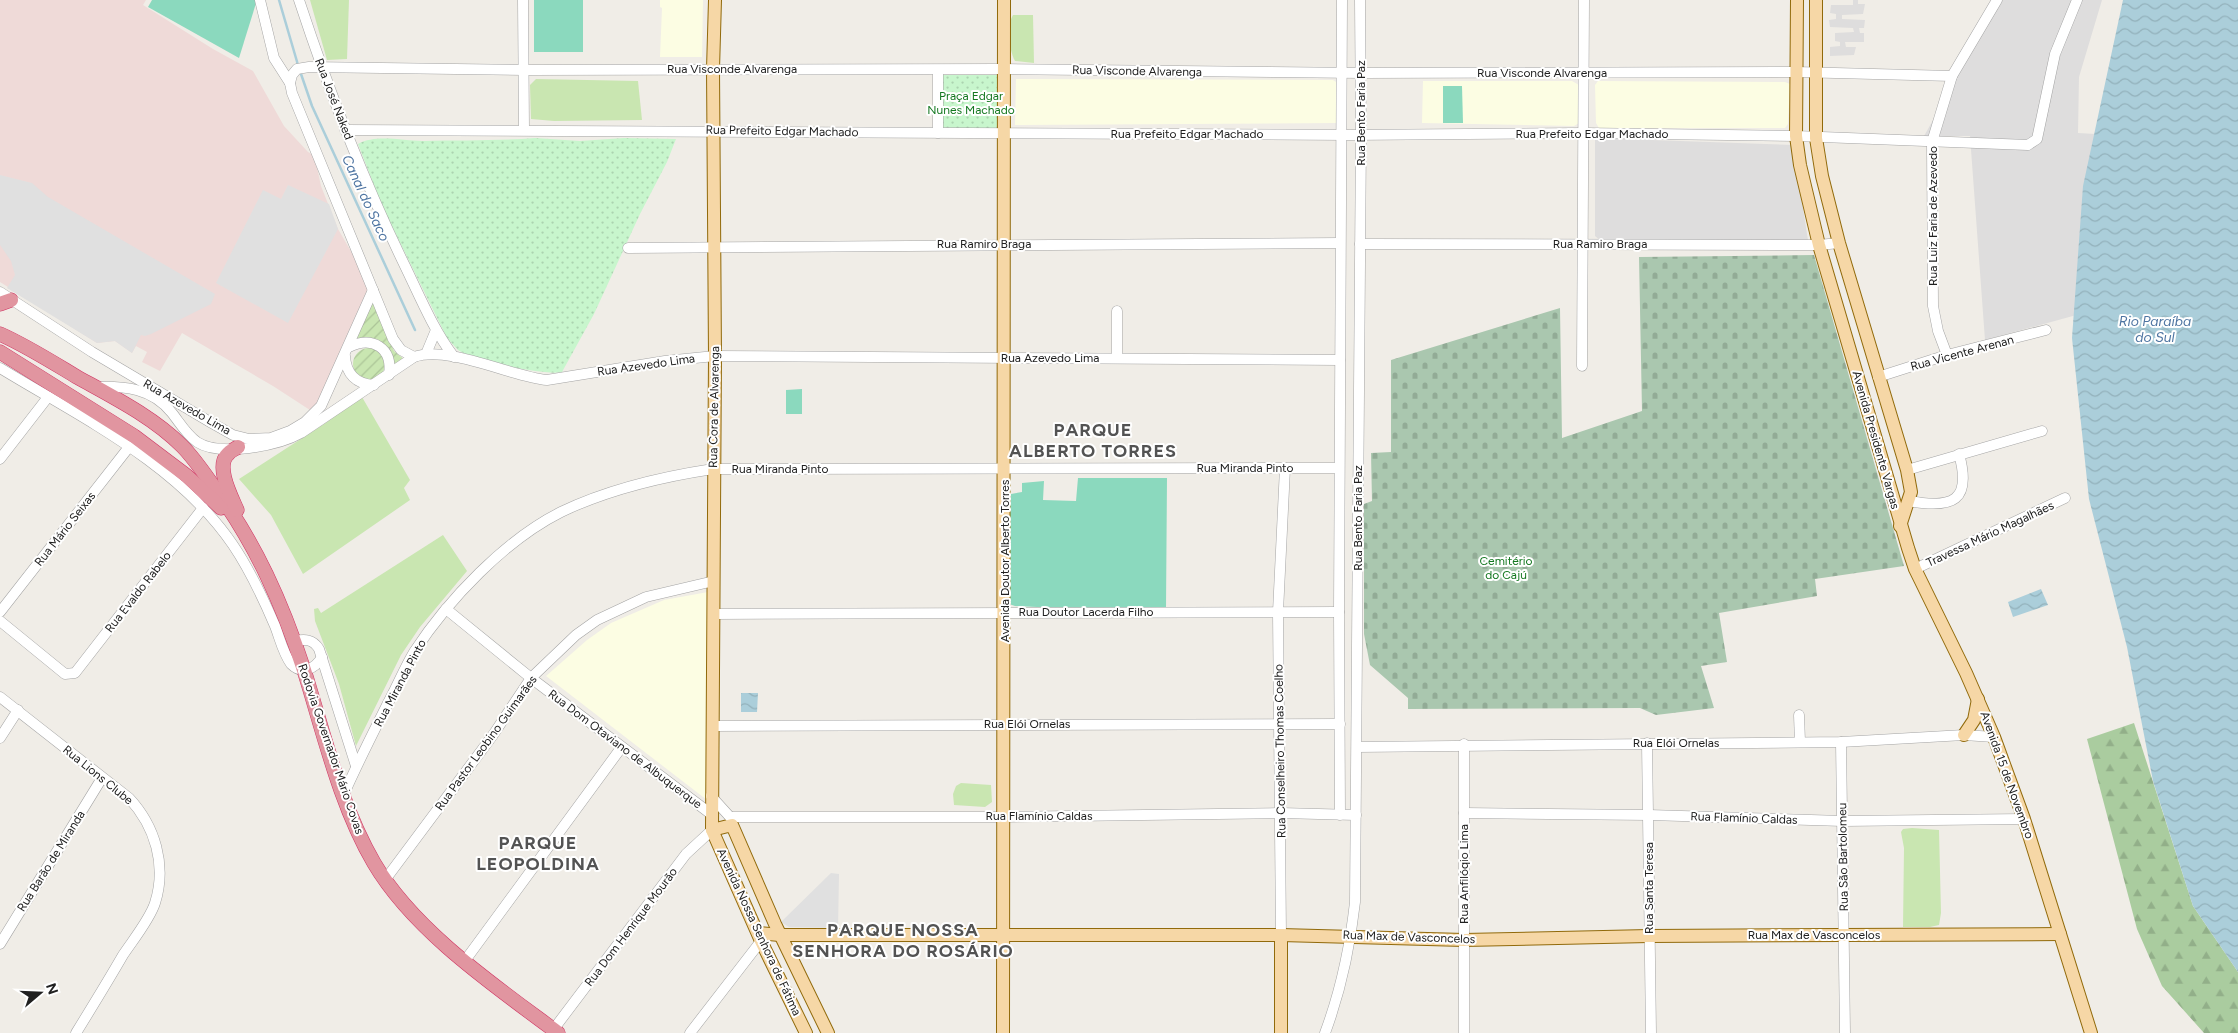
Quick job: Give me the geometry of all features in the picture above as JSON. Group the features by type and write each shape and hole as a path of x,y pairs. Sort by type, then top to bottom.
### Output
{"highway":[{"name":"Rodovia Governador Mário Covas","path":"0,334 156,424 183,447 238,520 272,584 294,641 344,794 363,843 385,880 418,918 464,962 556,1031"},
{"name":"Rodovia Governador Mário Covas","path":"0,352 134,436 187,476 214,500 249,541"},
{"path":"15,361 29,366 67,387 78,389 94,387"},
{"path":"238,447 227,454 222,462 226,482 249,541"}],"main road":[{"name":"Rua Cora de Alvarenga","path":"711,814 714,726 713,469 715,356 713,69 715,0"},
{"name":"Avenida Doutor Alberto Torres","path":"1003,1033 1005,724 1004,0"},
{"name":"Avenida Presidente Vargas","path":"1797,0 1796,136 1800,165 1819,245 1872,421 1900,526"},
{"name":"Avenida Presidente Vargas","path":"1816,0 1816,138 1822,176 1839,244 1907,470 1910,497 1900,526"},
{"path":"1872,421 1881,419 1885,421 1899,443"},
{"path":"1885,469 1910,497"},
{"name":"Avenida 15 de Novembro","path":"1900,526 1915,569 1978,699 1994,737 2024,819 2091,1033"},
{"path":"1964,735 1974,720 1978,699"},
{"name":"Avenida Nossa Senhora de Fátima","path":"711,814 712,830 759,937 806,1033"},
{"path":"712,830 731,821"},
{"name":"Avenida Nossa Senhora de Fátima","path":"731,821 780,935 828,1033"},
{"name":"Rua Max de Vasconcelos","path":"759,937 780,935 1281,935 1464,940 1649,936 2060,934"},
{"name":"Rua Conselheiro Thomas Coelho","path":"1281,935 1281,1033"}],"street":[{"path":"260,0 276,63 290,83 393,339 401,350 414,357"},
{"name":"Rua José Naked","path":"299,0 345,130 389,232 436,330 454,356"},
{"path":"523,0 524,129"},
{"name":"Rua Bento Faria Paz","path":"1340,815 1342,0"},
{"name":"Rua Bento Faria Paz","path":"1325,1033 1338,999 1352,936 1355,902 1362,135 1360,0"},
{"path":"1582,366 1584,0"},
{"name":"Rua Luiz Faria de Azevedo","path":"1947,355 1938,331 1933,306 1932,142 1952,76 1996,0"},
{"name":"Rua Prefeito Edgar Machado","path":"345,130 524,129 1342,135 1584,133 1796,136 2028,145 2037,139 2055,54 2077,0"},
{"name":"Rua Visconde Alvarenga","path":"276,63 297,69 309,67 322,69 525,70 1004,69 1361,74 1815,72 1952,76"},
{"path":"290,83 297,69"},
{"path":"938,70 938,133"},
{"name":"Rua Ramiro Braga","path":"628,248 1340,243"},
{"name":"Rua Ramiro Braga","path":"1360,244 1839,244"},
{"name":"Rua Azevedo Lima","path":"0,292 6,302 210,422 249,440 271,438 290,431 305,422 321,406 373,290"},
{"path":"1117,312 1117,358"},
{"path":"426,354 436,330"},
{"name":"Rua Vicente Arenan","path":"1878,377 1947,355 2046,330"},
{"path":"374,385 358,383 352,376 347,368 347,351 363,342 379,346 384,350 390,361 389,375"},
{"name":"Rua Azevedo Lima","path":"94,387 124,386 162,402 189,435 198,443 212,448 256,447 287,441 319,422 414,357 426,354 454,356 532,378 547,380 664,361 715,356 1340,360"},
{"path":"0,368 130,447 167,474 203,508 233,545 250,574 276,628 287,659 296,669 304,671 315,666 322,656"},
{"path":"0,459 48,397"},
{"path":"210,422 220,435 220,441 217,446 212,448"},
{"path":"1907,470 2042,431"},
{"name":"Rua Mário Seixas","path":"0,612 130,447"},
{"path":"1910,497 1937,504 1948,502 1958,497 1964,482 1959,454"},
{"name":"Rua Conselheiro Thomas Coelho","path":"1281,935 1278,612 1285,468"},
{"name":"Rua Miranda Pinto","path":"344,794 356,766 413,654 446,609 475,576 507,549 558,514 613,491 668,476 713,469 1340,468"},
{"name":"Travessa Mário Magalhães","path":"1915,569 2065,498"},
{"name":"Rua Evaldo Rabelo","path":"0,621 65,674 72,675 77,672 203,508"},
{"name":"Rua Pastor Leobino Guimarães","path":"385,880 493,735 531,678 576,635 618,609 653,595 714,581"},
{"name":"Rua Dom Otaviano de Albuquerque","path":"446,609 621,748 711,814"},
{"name":"Rua Doutor Lacerda Filho","path":"714,614 1339,612"},
{"path":"294,641 305,639 313,642 319,649 356,766"},
{"name":"Rua Lions Clube","path":"0,697 129,798 141,811 152,831 158,851 159,878 154,904 76,1033"},
{"path":"0,738 18,710"},
{"path":"1799,715 1800,742"},
{"name":"Rua Elói Ornelas","path":"714,726 1340,724"},
{"name":"Rua Elói Ornelas","path":"1357,747 1647,742 1841,742 1964,735 1994,737"},
{"name":"Rua Santa Teresa","path":"1647,742 1652,1033"},
{"name":"Rua São Bartolomeu","path":"1841,742 1845,1033"},
{"name":"Rua Anfilóqio Lima","path":"1464,744 1464,1033"},
{"path":"464,962 621,748"},
{"name":"Rua Barão de Miranda","path":"0,944 102,778"},
{"path":"712,796 731,821"},
{"name":"Rua Flamínio Caldas","path":"731,821 1281,813 1356,815"},
{"name":"Rua Flamínio Caldas","path":"1464,813 1649,815 1843,821 2024,819"},
{"name":"Rua Dom Henrique Mourão","path":"556,1031 686,854 712,830"},
{"path":"690,1033 759,937"}],"shaded area":[{"path":"0,0 146,0 143,5 213,49 253,71 284,126 308,152 317,157 316,163 321,186 338,229 370,284 313,412 273,386 182,333 160,371 142,362 147,352 136,346 132,353 115,341 97,343 0,282"},
{"path":"660,0 703,0 702,57 660,57 662,8 660,7"},
{"path":"1853,0 1858,0 1858,4 1865,4 1863,14 1842,15 1842,19 1865,20 1864,28 1859,28 1860,33 1864,33 1864,42 1845,42 1846,47 1856,47 1854,55 1830,56 1830,47 1840,46 1840,42 1835,41 1835,33 1854,32 1853,28 1830,27 1829,20 1836,19 1836,14 1830,13 1831,5 1853,5"},
{"path":"2001,0 2102,0 2079,77 2078,133 2095,134 2091,311 1985,340 1970,136 1924,136"},
{"path":"1016,79 1333,80 1336,82 1336,123 1015,125"},
{"path":"1423,81 1572,81 1579,85 1579,123 1574,126 1422,123"},
{"path":"1598,81 1785,82 1790,84 1788,124 1785,128 1599,128 1596,123 1595,85"},
{"path":"1595,138 1793,145 1808,240 1601,241 1595,236"},
{"path":"0,175 32,183 48,197 215,294 211,304 151,334 141,335 132,353 115,341 97,343 7,288 15,275 11,261 0,245"},
{"path":"288,185 329,204 338,229 288,323 216,283 263,190 281,199"},
{"path":"708,592 707,800 546,676 587,640 611,623 664,600"},
{"path":"831,873 839,874 838,928 789,927 781,922"}],"green space":[{"path":"152,0 257,0 239,58 148,7"},
{"path":"310,0 349,0 347,59 327,60"},
{"path":"534,0 583,0 583,52 534,52"},
{"path":"1013,15 1033,15 1034,63 1015,61 1010,45 1009,31"},
{"name":"Praça Edgar Nunes Machado","path":"940,75 1001,75 1001,131 940,131"},
{"path":"536,79 638,81 642,120 554,121 531,119 530,85"},
{"path":"1443,86 1462,86 1463,123 1443,123"},
{"path":"535,138 580,141 624,138 676,139 667,162 640,214 594,314 562,372 553,373 509,366 478,358 458,350 447,338 382,206 358,144 373,139 423,141"},
{"name":"Cemitério do Cajú","path":"1814,255 1904,566 1815,579 1817,596 1719,613 1727,662 1701,666 1714,708 1656,715 1640,708 1408,709 1408,698 1370,665 1364,634 1364,504 1372,501 1371,453 1391,452 1391,360 1560,308 1562,438 1642,411 1639,257"},
{"path":"372,300 394,351 405,360 394,367 393,358 387,346 370,339 355,339"},
{"path":"369,348 375,349 380,353 384,358 384,370 380,375 375,379 369,380 363,379 358,375 354,370 353,364 354,358 358,353 363,349"},
{"path":"802,389 802,414 786,414 786,390"},
{"path":"362,397 410,480 404,488 410,500 303,574 271,515 239,479"},
{"path":"1078,478 1167,478 1166,609 1037,607 1009,604 1008,527 1011,494 1022,492 1022,483 1044,481 1043,500 1076,501"},
{"path":"443,535 467,571 420,627 401,655 356,746 339,684 315,621 314,609 318,608 321,613"},
{"path":"2134,723 2193,906 2238,972 2238,1033 2204,1033 2162,986 2137,929 2087,739"},
{"path":"961,783 991,785 992,802 985,807 954,805 953,794 956,786"},
{"path":"1903,829 1939,830 1941,913 1939,925 1903,927 1904,848 1901,832"}],"water":[{"name":"Rio Paraíba do Sul","path":"2123,0 2238,0 2238,972 2193,906 2153,781 2127,647 2089,499 2072,338 2083,186"},
{"path":"2041,589 2048,605 2013,617 2008,602"},
{"path":"741,693 758,693 757,712 741,712"}],"waterway":[{"name":"Canal do Saco","path":"279,0 298,65"},
{"name":"Canal do Saco","path":"301,74 312,106 415,330"}],"district":[{"name":"PARQUE ALBERTO TORRES","path":"1093,440"},
{"name":"PARQUE LEOPOLDINA","path":"538,853"},
{"name":"PARQUE NOSSA SENHORA DO ROSÁRIO","path":"903,940"}]}
